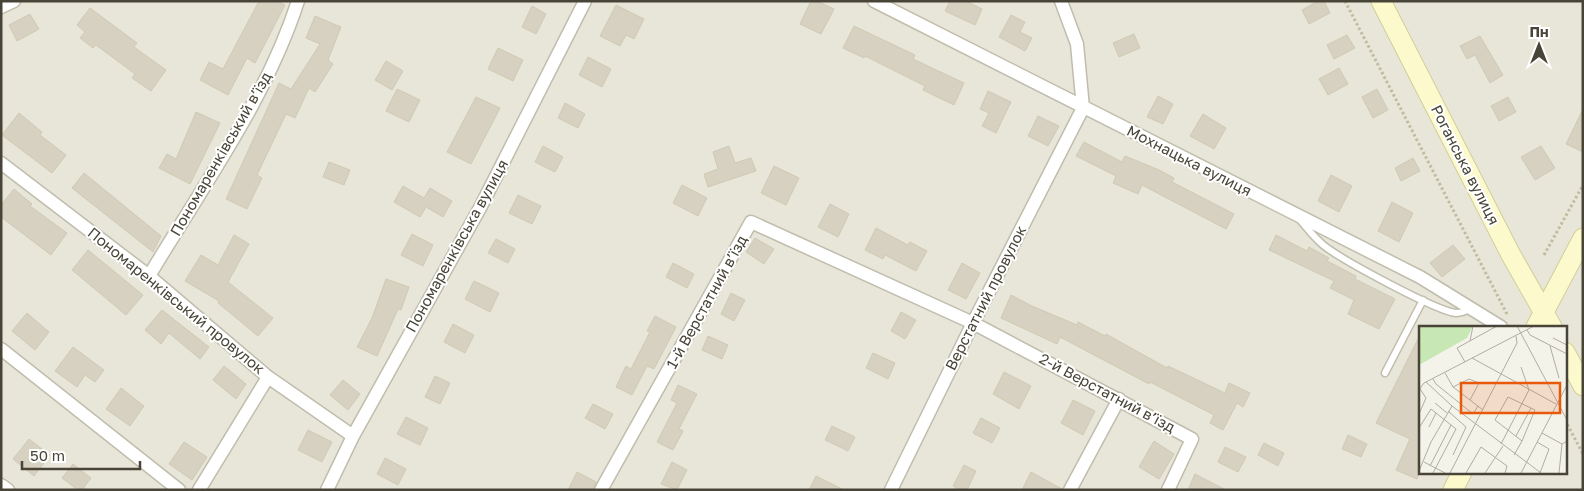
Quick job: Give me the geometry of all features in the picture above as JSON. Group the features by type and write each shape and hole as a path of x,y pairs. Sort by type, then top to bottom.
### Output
{"main road":[{"name":"Роганська вулиця","path":"1382,1 1544,322"},
{"path":"1544,322 1583,238"},
{"path":"1566,354 1583,386"},
{"path":"1453,490 1461,474"}],"street":[{"path":"1,7 14,1"},
{"name":"Пономаренківський в’їзд","path":"149,276 259,94 287,35 298,1"},
{"name":"Пономаренківська вулиця","path":"327,490 353,436 481,206 585,1"},
{"name":"Мохнацька вулиця","path":"874,1 1420,278 1470,308 1505,322"},
{"path":"1062,1 1077,44 1083,108"},
{"name":"Верстатний провулок","path":"891,490 973,323 1083,108"},
{"name":"Пономаренківський провулок","path":"1,163 149,276 268,377 353,436"},
{"name":"1-й Верстатний в’їзд","path":"601,490 752,222 973,323"},
{"name":"2-й Верстатний в’їзд","path":"973,323 1192,438 1168,490"},
{"path":"1,349 179,490"},
{"path":"199,490 268,377"},
{"path":"1070,490 1119,399"},
{"path":"1,484 8,490"}],"lane":[{"path":"1295,214 1322,244 1342,258 1450,312 1465,312 1470,308"},
{"path":"1385,374 1423,300"}],"path":[{"path":"1345,1 1505,322"},
{"path":"1544,255 1583,184"},
{"path":"1566,422 1583,454"}],"shaded area":[{"path":"1,1 1583,1 1583,490 1,490"}],"building":[{"path":"259,1 277,1 285,5 255,63 247,58 228,95 200,80 209,62 223,69"},
{"path":"811,1 817,1 834,9 821,34 800,24"},
{"path":"950,1 966,1 982,9 975,25 945,11"},
{"path":"1318,1 1324,1 1330,13 1309,24 1302,10"},
{"path":"616,5 644,19 634,39 626,35 620,46 600,36"},
{"path":"532,6 546,14 536,34 522,27"},
{"path":"90,8 137,43 134,47 166,70 151,91 132,78 135,74 96,45 93,48 80,38 85,32 77,25"},
{"path":"30,14 39,29 17,41 9,25"},
{"path":"1011,15 1025,22 1020,32 1032,38 1025,51 999,37"},
{"path":"315,16 341,27 328,60 333,64 315,92 309,88 295,118 286,114 257,175 262,178 247,209 226,199 279,83 291,89 320,44 306,38"},
{"path":"854,26 915,55 913,59 964,83 954,105 923,90 925,86 865,56 864,58 843,48"},
{"path":"1134,34 1140,48 1119,57 1113,43"},
{"path":"1347,35 1355,48 1334,59 1327,45"},
{"path":"1480,36 1503,75 1490,83 1475,55 1467,59 1460,46"},
{"path":"498,48 523,60 513,81 488,69"},
{"path":"588,57 611,69 602,87 579,75"},
{"path":"386,61 403,71 392,90 375,80"},
{"path":"1339,68 1348,84 1328,95 1319,79"},
{"path":"397,89 420,100 409,122 386,111"},
{"path":"1377,89 1388,110 1373,118 1362,97"},
{"path":"988,91 1011,102 996,133 982,126 989,113 980,109"},
{"path":"1158,96 1173,104 1163,124 1147,117"},
{"path":"476,97 500,108 471,164 447,152"},
{"path":"1508,97 1516,112 1499,121 1491,106"},
{"path":"565,103 585,114 578,128 558,118"},
{"path":"1583,109 1583,152 1566,144"},
{"path":"196,112 220,123 190,184 159,168 167,154 176,159"},
{"path":"19,113 42,132 40,135 66,155 52,173 2,135"},
{"path":"1203,114 1226,128 1214,149 1190,136"},
{"path":"1038,116 1059,126 1048,146 1028,136"},
{"path":"1084,142 1122,162 1125,156 1159,170 1174,178 1172,182 1234,214 1226,229 1142,185 1138,194 1113,183 1116,176 1076,156"},
{"path":"543,146 563,157 555,172 535,162"},
{"path":"729,146 735,163 751,158 756,171 708,187 704,174 718,169 713,152"},
{"path":"1541,146 1555,168 1535,180 1521,157"},
{"path":"1413,158 1420,171 1401,181 1395,168"},
{"path":"329,162 350,170 344,185 323,177"},
{"path":"774,166 799,178 786,205 761,193"},
{"path":"84,173 161,236 153,252 72,188"},
{"path":"1331,175 1352,186 1339,212 1318,201"},
{"path":"682,185 707,198 698,216 673,203"},
{"path":"403,186 424,198 430,188 452,201 443,217 426,207 420,217 394,202"},
{"path":"14,189 32,204 30,206 67,233 51,255 1,217 1,205"},
{"path":"518,195 541,206 532,224 509,213"},
{"path":"1392,202 1413,213 1399,242 1378,231"},
{"path":"830,204 849,214 838,237 818,227"},
{"path":"876,228 908,245 910,242 927,251 916,271 885,255 883,259 865,250"},
{"path":"412,234 433,245 423,266 401,255"},
{"path":"234,235 249,244 228,282 273,318 258,336 218,303 219,301 185,281 201,255 218,265"},
{"path":"1276,235 1307,251 1309,247 1329,258 1327,261 1356,276 1355,279 1395,299 1379,329 1348,314 1354,300 1330,288 1334,281 1269,250"},
{"path":"755,238 774,249 764,264 746,252"},
{"path":"496,239 515,249 508,263 488,253"},
{"path":"1453,245 1465,259 1442,277 1430,263"},
{"path":"88,250 143,295 126,315 72,270"},
{"path":"673,263 694,274 687,288 666,277"},
{"path":"962,263 980,273 966,299 948,290"},
{"path":"386,279 409,287 401,310 398,309 377,356 357,347 372,318"},
{"path":"474,281 499,293 490,312 465,299"},
{"path":"731,293 745,300 734,321 721,314"},
{"path":"1011,295 1077,325 1078,322 1105,336 1106,334 1167,368 1168,366 1225,393 1229,383 1250,393 1243,407 1237,403 1223,430 1210,423 1214,415 1150,382 1149,384 1060,337 1057,344 1001,318"},
{"path":"162,310 209,347 200,359 169,333 161,344 145,330"},
{"path":"901,312 916,320 905,339 891,331"},
{"path":"27,313 49,332 35,350 12,331"},
{"path":"655,316 676,327 654,369 647,366 632,395 616,387 626,366 631,369 650,332 647,331"},
{"path":"453,324 474,335 465,353 444,342"},
{"path":"708,336 728,345 722,359 702,350"},
{"path":"1419,337 1419,474 1417,479 1396,470 1410,439 1376,423"},
{"path":"73,347 104,370 95,382 85,375 77,387 55,371"},
{"path":"873,353 895,363 888,379 866,368"},
{"path":"224,366 246,384 236,399 213,380"},
{"path":"1004,372 1031,386 1019,409 993,394"},
{"path":"435,376 450,383 440,404 425,397"},
{"path":"343,380 360,394 348,410 330,395"},
{"path":"678,385 697,394 679,429 683,431 673,450 657,442 677,403 671,400"},
{"path":"121,388 144,406 130,426 106,409"},
{"path":"1073,400 1095,411 1083,435 1061,423"},
{"path":"593,404 613,414 605,429 585,418"},
{"path":"406,417 428,428 420,445 397,434"},
{"path":"981,418 1000,428 992,443 973,433"},
{"path":"832,426 855,437 848,451 825,440"},
{"path":"308,430 332,442 322,462 298,450"},
{"path":"1348,435 1367,444 1361,457 1342,449"},
{"path":"29,439 50,455 34,476 13,459"},
{"path":"1154,441 1174,454 1159,479 1139,467"},
{"path":"184,442 207,457 192,480 169,464"},
{"path":"1264,443 1284,453 1278,466 1258,455"},
{"path":"1225,447 1246,457 1238,472 1218,462"},
{"path":"385,458 406,469 398,485 377,474"},
{"path":"672,462 687,470 677,490 661,484"},
{"path":"73,464 91,478 82,490 78,490 62,478"},
{"path":"964,465 976,471 967,490 960,490 953,486"},
{"path":"577,472 596,482 593,490 568,490"},
{"path":"1031,472 1062,489 1062,490 1022,490"},
{"path":"1195,474 1226,490 1188,490"},
{"path":"816,476 844,490 809,490"}]}
